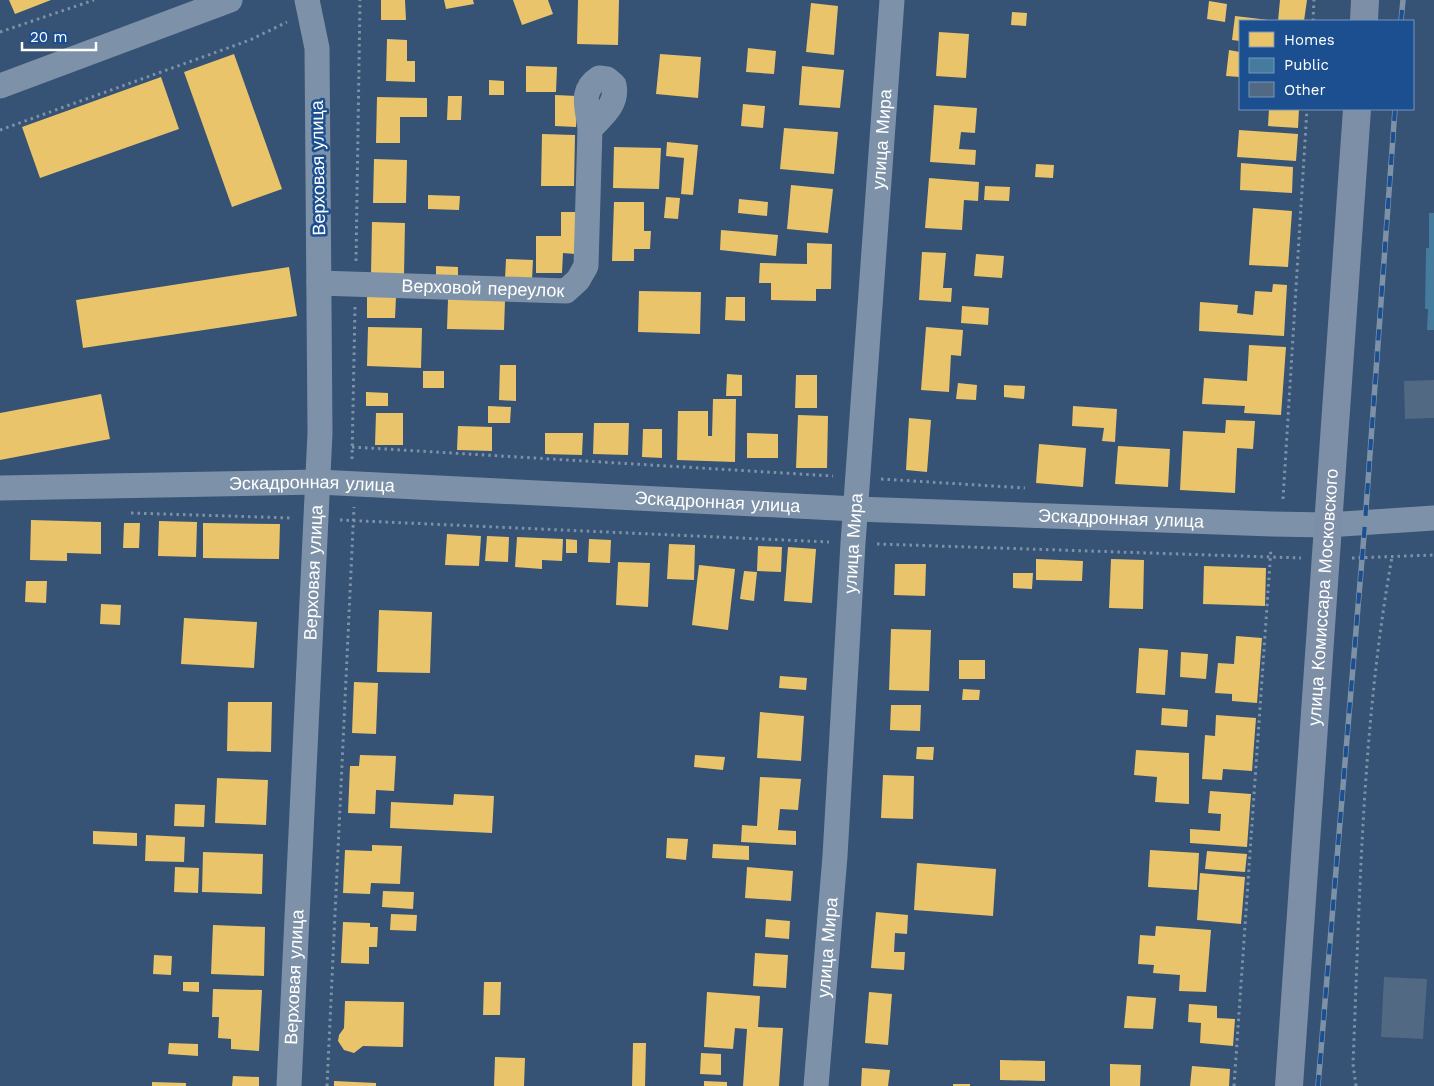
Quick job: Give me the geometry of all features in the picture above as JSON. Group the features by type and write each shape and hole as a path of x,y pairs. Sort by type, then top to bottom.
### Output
{"main road":[{"path":"1364,20 1365,0"},
{"name":"улица Комиссара Московского","path":"1289,1086 1324,558 1357,110"}],"street":[{"path":"0,86 230,0"},
{"name":"улица Мира","path":"816,1086 835,856 853,543 892,0"},
{"name":"Верховая улица","path":"289,1086 318,482 317,48 308,6"},
{"name":"Верховой переулок","path":"319,283 566,291 578,280 586,266 590,129"},
{"name":"Эскадронная улица","path":"0,488 318,482 856,509 1272,524 1327,525 1434,518"}],"path":[{"path":"0,32 94,0"},
{"path":"327,1086 355,521 352,447 360,0"},
{"path":"1313,20 1314,0"},
{"path":"0,130 250,40 308,6"},
{"path":"1234,1086 1272,524 1282,505 1307,110"},
{"path":"352,447 1029,488"},
{"path":"129,512 316,518 853,543 1270,558 1434,555"},
{"path":"1356,1086 1353,1064 1364,808 1382,612 1392,557"}],"building: Homes":[{"path":"9,0 51,0 15,14"},
{"path":"381,0 405,0 406,20 381,20"},
{"path":"444,0 473,0 474,4 446,9"},
{"path":"513,0 548,0 553,14 522,25"},
{"path":"578,0 619,0 618,45 577,44"},
{"path":"1280,0 1307,0 1304,20 1278,20"},
{"path":"1209,1 1227,4 1225,22 1207,19"},
{"path":"811,3 838,6 834,55 806,52"},
{"path":"1012,12 1027,13 1026,26 1011,25"},
{"path":"1235,16 1269,20 1239,20 1239,41 1232,40"},
{"path":"939,32 969,34 966,78 936,76"},
{"path":"387,39 407,40 407,61 415,61 415,82 386,81"},
{"path":"748,48 776,51 774,74 746,72"},
{"path":"1229,50 1239,52 1239,77 1226,76"},
{"path":"234,54 282,189 232,207 184,72"},
{"path":"660,54 701,57 698,98 656,94"},
{"path":"526,66 557,67 556,92 526,92"},
{"path":"802,66 844,70 840,108 799,105"},
{"path":"161,77 179,129 40,178 22,127"},
{"path":"489,80 504,81 504,95 489,95"},
{"path":"555,95 577,96 576,127 555,126"},
{"path":"448,96 462,96 461,120 447,120"},
{"path":"377,97 427,98 427,117 400,117 400,143 376,143"},
{"path":"743,104 765,106 763,128 741,126"},
{"path":"934,105 977,108 975,133 961,132 959,149 976,150 975,165 930,162"},
{"path":"1269,110 1299,110 1298,128 1268,126"},
{"path":"784,128 838,132 834,174 780,169"},
{"path":"1239,130 1298,134 1296,161 1237,157"},
{"path":"542,134 575,135 574,186 541,186"},
{"path":"667,142 698,145 693,195 681,194 684,158 666,156"},
{"path":"614,147 661,148 659,189 613,188"},
{"path":"374,159 407,160 406,203 373,203"},
{"path":"1241,163 1293,167 1292,193 1240,190"},
{"path":"1036,164 1054,165 1053,178 1035,177"},
{"path":"929,178 979,182 978,201 964,200 962,230 925,228"},
{"path":"791,185 833,189 828,233 787,229"},
{"path":"985,186 1010,187 1009,201 984,200"},
{"path":"428,195 460,196 459,210 428,209"},
{"path":"666,197 680,198 678,219 664,218"},
{"path":"739,199 768,202 767,216 738,213"},
{"path":"614,202 644,202 644,231 651,231 650,249 634,249 634,261 612,261"},
{"path":"1253,208 1292,211 1288,267 1249,265"},
{"path":"561,212 575,212 575,254 563,253 562,273 536,273 536,236 561,236"},
{"path":"372,222 405,223 404,275 371,274"},
{"path":"721,230 778,235 776,256 720,250"},
{"path":"807,243 832,244 831,289 816,289 816,301 771,300 771,283 759,283 760,263 807,264"},
{"path":"922,252 946,253 943,288 952,288 951,302 919,300"},
{"path":"976,254 1004,256 1002,278 974,276"},
{"path":"506,259 533,260 532,280 505,279"},
{"path":"436,266 458,267 458,278 436,278"},
{"path":"289,267 297,316 83,348 76,300"},
{"path":"1273,284 1287,285 1284,336 1199,331 1200,302 1238,305 1237,313 1253,315 1255,291 1272,292"},
{"path":"639,291 701,292 700,334 638,332"},
{"path":"367,296 396,297 395,318 367,318"},
{"path":"726,297 745,297 745,321 725,320"},
{"path":"448,299 505,300 504,330 447,329"},
{"path":"962,306 989,308 988,325 961,323"},
{"path":"368,327 422,328 421,368 367,366"},
{"path":"926,327 963,330 961,356 951,355 949,392 921,390"},
{"path":"1249,345 1286,347 1281,415 1244,413 1245,406 1202,404 1204,378 1247,381"},
{"path":"500,365 516,365 516,401 499,400"},
{"path":"423,371 444,371 444,388 423,388"},
{"path":"727,374 742,375 742,396 726,396"},
{"path":"796,375 817,375 817,408 795,408"},
{"path":"958,383 977,385 976,400 956,399"},
{"path":"1004,385 1025,386 1024,399 1004,397"},
{"path":"366,392 388,393 388,406 366,406"},
{"path":"101,394 110,439 0,460 0,413"},
{"path":"713,399 736,399 735,462 677,460 678,411 708,411 708,436 712,436"},
{"path":"488,406 511,407 510,423 488,423"},
{"path":"1073,406 1117,409 1115,442 1102,441 1104,428 1072,426"},
{"path":"376,413 403,413 403,445 375,445"},
{"path":"798,415 828,416 827,468 796,468"},
{"path":"909,418 931,420 927,472 906,470"},
{"path":"1226,420 1255,421 1253,449 1237,448 1235,493 1180,490 1183,431 1225,433"},
{"path":"594,423 629,423 628,455 593,454"},
{"path":"458,426 492,427 492,451 457,450"},
{"path":"643,429 662,429 662,458 642,457"},
{"path":"545,433 583,433 582,455 545,454"},
{"path":"747,433 778,434 778,458 747,458"},
{"path":"1039,444 1086,448 1083,487 1036,483"},
{"path":"1118,446 1170,449 1168,487 1115,484"},
{"path":"31,520 101,522 101,554 67,553 67,561 30,560"},
{"path":"159,521 197,522 196,557 158,556"},
{"path":"124,523 140,523 139,548 123,548"},
{"path":"203,523 280,524 279,559 203,558"},
{"path":"447,534 481,536 479,566 445,565"},
{"path":"487,536 509,537 508,562 485,561"},
{"path":"517,537 563,539 562,561 542,560 542,569 515,567"},
{"path":"566,539 577,540 577,553 566,553"},
{"path":"589,539 611,540 610,563 588,562"},
{"path":"669,544 695,545 694,580 667,579"},
{"path":"758,546 782,547 781,572 757,571"},
{"path":"788,547 816,549 812,603 784,601"},
{"path":"1036,559 1083,561 1082,581 1036,580"},
{"path":"1111,559 1144,560 1143,609 1109,608"},
{"path":"618,562 650,563 648,607 616,605"},
{"path":"895,564 926,564 925,596 894,595"},
{"path":"699,565 735,569 728,630 692,625"},
{"path":"1204,566 1266,568 1265,606 1203,604"},
{"path":"744,571 757,572 754,601 740,599"},
{"path":"1013,573 1033,573 1032,589 1013,588"},
{"path":"26,581 47,581 46,603 25,602"},
{"path":"101,604 121,605 120,625 100,624"},
{"path":"379,610 432,612 430,673 377,672"},
{"path":"184,618 257,622 254,668 181,664"},
{"path":"891,629 931,630 929,691 889,690"},
{"path":"1236,636 1262,638 1257,703 1232,701 1232,694 1215,693 1218,663 1234,664"},
{"path":"1139,648 1168,650 1165,695 1136,693"},
{"path":"1181,652 1208,654 1206,679 1180,677"},
{"path":"959,660 985,660 985,679 959,679"},
{"path":"780,676 807,678 806,690 779,688"},
{"path":"354,682 378,683 376,734 352,733"},
{"path":"963,689 980,690 979,700 962,700"},
{"path":"228,702 272,702 271,752 227,751"},
{"path":"891,705 921,705 920,731 890,730"},
{"path":"1162,708 1188,710 1187,727 1161,725"},
{"path":"760,712 804,716 801,761 757,758"},
{"path":"1216,715 1256,718 1252,771 1223,769 1222,780 1202,779 1205,735 1215,736"},
{"path":"917,747 934,747 933,760 916,759"},
{"path":"1136,750 1189,753 1189,804 1155,802 1157,777 1134,775"},
{"path":"360,755 396,756 394,791 376,790 375,814 348,813 350,766 359,766"},
{"path":"695,755 725,757 723,770 694,767"},
{"path":"883,775 914,776 913,819 881,818"},
{"path":"760,777 801,779 798,810 780,809 778,830 796,831 796,845 741,842 742,825 757,826"},
{"path":"217,778 268,780 266,825 215,823"},
{"path":"1210,791 1251,794 1247,847 1190,843 1190,829 1220,831 1221,814 1208,813"},
{"path":"454,794 494,796 492,833 390,828 391,802 453,805"},
{"path":"175,804 205,805 204,827 174,826"},
{"path":"93,831 137,833 137,846 93,844"},
{"path":"146,835 185,837 184,862 145,861"},
{"path":"667,838 688,839 686,860 666,858"},
{"path":"713,844 749,846 749,860 712,858"},
{"path":"372,845 402,846 400,884 371,883 370,894 343,893 345,850 372,851"},
{"path":"1150,850 1199,853 1197,890 1148,887"},
{"path":"1207,851 1247,854 1245,872 1205,869"},
{"path":"203,852 263,854 262,894 202,892"},
{"path":"917,863 996,869 993,916 914,910"},
{"path":"175,867 199,868 198,893 174,892"},
{"path":"747,867 793,871 791,901 745,898"},
{"path":"1200,873 1245,877 1241,924 1197,920"},
{"path":"383,891 414,892 413,909 382,907"},
{"path":"876,912 908,915 907,934 895,933 894,952 905,952 904,970 871,968"},
{"path":"391,914 417,915 416,931 390,930"},
{"path":"766,919 790,921 789,939 765,937"},
{"path":"343,922 370,923 370,927 378,927 377,947 369,947 369,964 341,963"},
{"path":"213,925 265,927 264,976 211,974"},
{"path":"1156,926 1211,930 1206,992 1179,991 1180,975 1153,973 1154,965 1138,964 1140,935 1155,936"},
{"path":"755,953 788,955 786,988 753,986"},
{"path":"154,955 172,956 171,975 153,974"},
{"path":"183,982 199,982 199,992 183,991"},
{"path":"484,982 501,982 500,1015 483,1015"},
{"path":"213,989 262,990 259,1051 231,1049 231,1039 218,1038 219,1017 212,1017"},
{"path":"707,992 760,996 758,1027 783,1028 779,1086 743,1086 747,1029 735,1028 733,1049 704,1047"},
{"path":"869,992 892,994 888,1045 865,1043"},
{"path":"1127,996 1156,998 1153,1029 1124,1028"},
{"path":"345,1001 404,1002 403,1047 363,1046 354,1053 344,1050 338,1041 339,1035 344,1028"},
{"path":"1189,1004 1217,1006 1217,1018 1235,1019 1233,1046 1200,1043 1201,1023 1188,1022"},
{"path":"169,1043 198,1044 198,1056 168,1054"},
{"path":"633,1043 646,1043 645,1086 632,1086"},
{"path":"701,1053 721,1054 721,1075 700,1074"},
{"path":"495,1057 525,1058 524,1086 494,1086"},
{"path":"1000,1060 1045,1061 1045,1081 1000,1080"},
{"path":"1110,1064 1141,1065 1140,1086 1110,1086"},
{"path":"1192,1066 1230,1069 1229,1086 1190,1086"},
{"path":"862,1068 890,1070 888,1086 861,1086"},
{"path":"233,1076 259,1077 259,1086 232,1086"},
{"path":"334,1081 376,1083 376,1086 334,1086"},
{"path":"704,1081 727,1082 727,1086 704,1086"},
{"path":"152,1082 186,1083 186,1086 152,1086"},
{"path":"953,1084 970,1084 970,1086 953,1086"}],"building: Public":[{"path":"1429,213 1434,213 1434,330 1427,330 1428,309 1425,309 1426,248 1429,248"}],"building: Other":[{"path":"1434,380 1434,418 1405,419 1404,381"},
{"path":"1384,977 1427,979 1423,1039 1381,1037"}],"railway":[{"path":"1401,20 1403,0"},
{"path":"1318,1086 1365,523 1395,110"}]}
